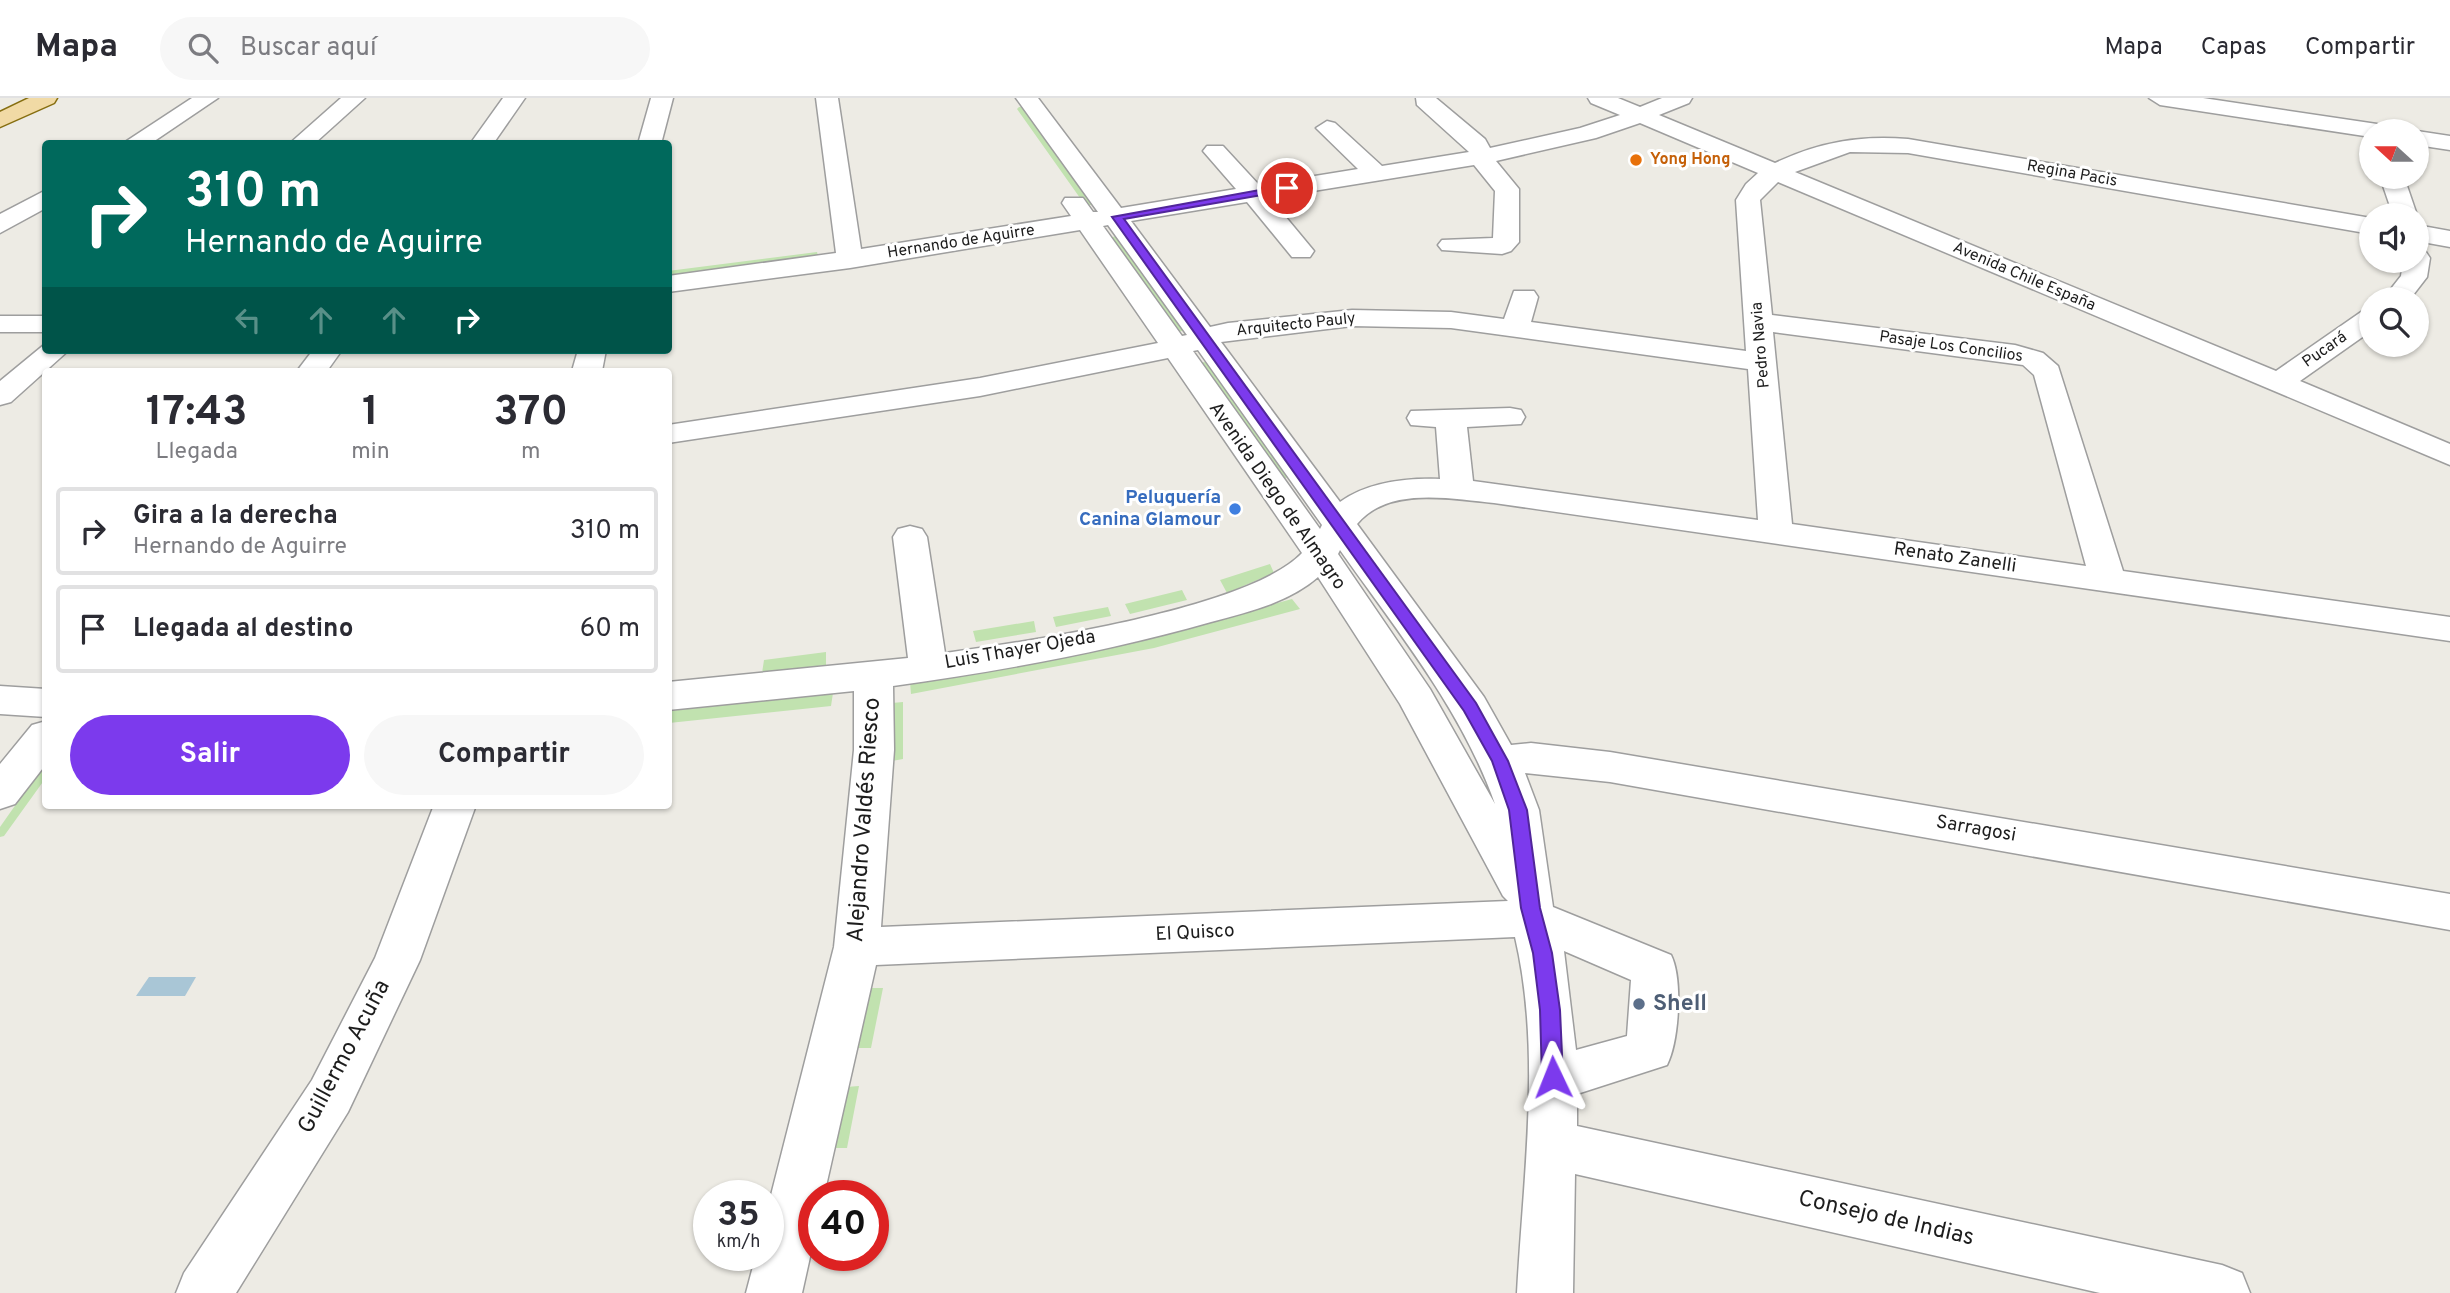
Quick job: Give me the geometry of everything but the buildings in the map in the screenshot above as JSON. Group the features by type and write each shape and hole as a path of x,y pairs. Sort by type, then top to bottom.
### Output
{"main road":[{"path":"0,105 15,98"},
{"path":"0,120 46,98"}],"street":[{"path":"139,140 207,98"},
{"path":"305,140 354,98"},
{"path":"484,140 514,98"},
{"path":"650,140 662,98"},
{"path":"827,98 850,260"},
{"path":"1029,139 1021,102 1059,98"},
{"path":"1599,98 1647,121"},
{"name":"Hernando de Aguirre","path":"672,283 850,260 1482,155 1647,121 1681,98"},
{"path":"2160,98 2359,122"},
{"path":"1426,100 1477,144 1487,168 1507,189 1509,201 1506,242 1497,248 1451,245"},
{"name":"Avenida Diego de Almagro","path":"1021,102 1330,540 1470,707 1500,761 1518,810 1532,913 1549,999 1553,1077 1545,1293"},
{"path":"1570,137 1593,143 1647,121"},
{"name":"Avenida Chile España","path":"1647,121 1675,129 2450,455"},
{"path":"1327,128 1376,173"},
{"path":"2429,140 2450,143"},
{"name":"Regina Pacis","path":"1776,172 1836,148 1875,144 1952,154 2359,224"},
{"path":"1215,151 1301,251"},
{"name":"Pedro Navia","path":"1776,172 1757,184 1748,200 1776,532"},
{"name":"Avenida Diego de Almagro","path":"1060,184 1102,220"},
{"path":"0,225 42,199"},
{"path":"2429,235 2450,239"},
{"path":"1515,328 1524,296"},
{"name":"Arquitecto Pauly","path":"672,433 980,387 1290,323 1352,318 1451,320 1763,362"},
{"name":"Pasaje Los Concilios","path":"1758,321 2015,354 2040,363 2049,372 2108,580"},
{"path":"0,324 42,324"},
{"name":"Pucará","path":"2279,383 2359,326"},
{"name":"Avenida Diego de Almagro","path":"1189,343 1311,484 1330,540 1486,821 1532,913"},
{"path":"0,396 50,354"},
{"path":"1459,491 1436,418 1510,417"},
{"name":"Renato Zanelli","path":"1311,484 1333,494 1372,495 1402,490 1459,491 1776,532 2450,629"},
{"path":"1330,540 1350,511 1372,495"},
{"path":"910,537 928,667"},
{"name":"Luis Thayer Ojeda","path":"672,696 928,667 1093,637 1237,603 1289,583 1330,540"},
{"name":"Alejandro Valdés Riesco","path":"774,1293 857,947 874,750 872,703 875,673"},
{"path":"0,700 42,703"},
{"path":"0,793 42,740"},
{"name":"Sarragosi","path":"1500,761 1531,758 1610,767 2450,912"},
{"name":"Guillermo Acuña","path":"204,1293 330,1096 397,960 454,809"},
{"path":"1532,913 1655,969 1650,1050 1601,1067 1553,1077"},
{"name":"El Quisco","path":"857,947 1532,913"},
{"name":"Consejo de Indias","path":"1551,1144 2222,1293"}],"green space":[{"path":"1027,107 1095,203 1093,205 1085,205 1017,109"},
{"path":"1121,236 1182,331 1176,332 1110,240 1111,237"},
{"path":"817,252 819,259 672,277 672,270"},
{"path":"1199,364 1210,364 1290,476 1279,481"},
{"path":"1270,564 1274,573 1227,593 1220,580"},
{"path":"1182,590 1187,600 1130,614 1125,604"},
{"path":"1292,599 1300,609 1154,648 911,694 910,682 1190,627"},
{"path":"1108,607 1111,616 1056,627 1053,617"},
{"path":"1034,621 1036,632 976,642 973,631"},
{"path":"826,652 826,665 762,673 764,660"},
{"path":"833,693 831,706 672,723 672,711"},
{"path":"903,702 903,759 892,761 892,703"},
{"path":"42,767 42,783 4,836 0,837 0,827"},
{"path":"869,988 883,988 871,1048 857,1048"},
{"path":"859,1086 847,1148 832,1148 846,1087"}],"water":[{"path":"149,977 196,977 185,996 136,996"}],"place":[{"name":"Yong Hong","path":"1636,160"},
{"name":"Peluquería Canina Glamour","path":"1235,509"},
{"name":"Shell","path":"1639,1004"}],"route":[{"path":"1287,188 1117,217 1470,707 1500,761 1518,810 1531,908 1542,953 1550,1010 1553,1077"}]}
